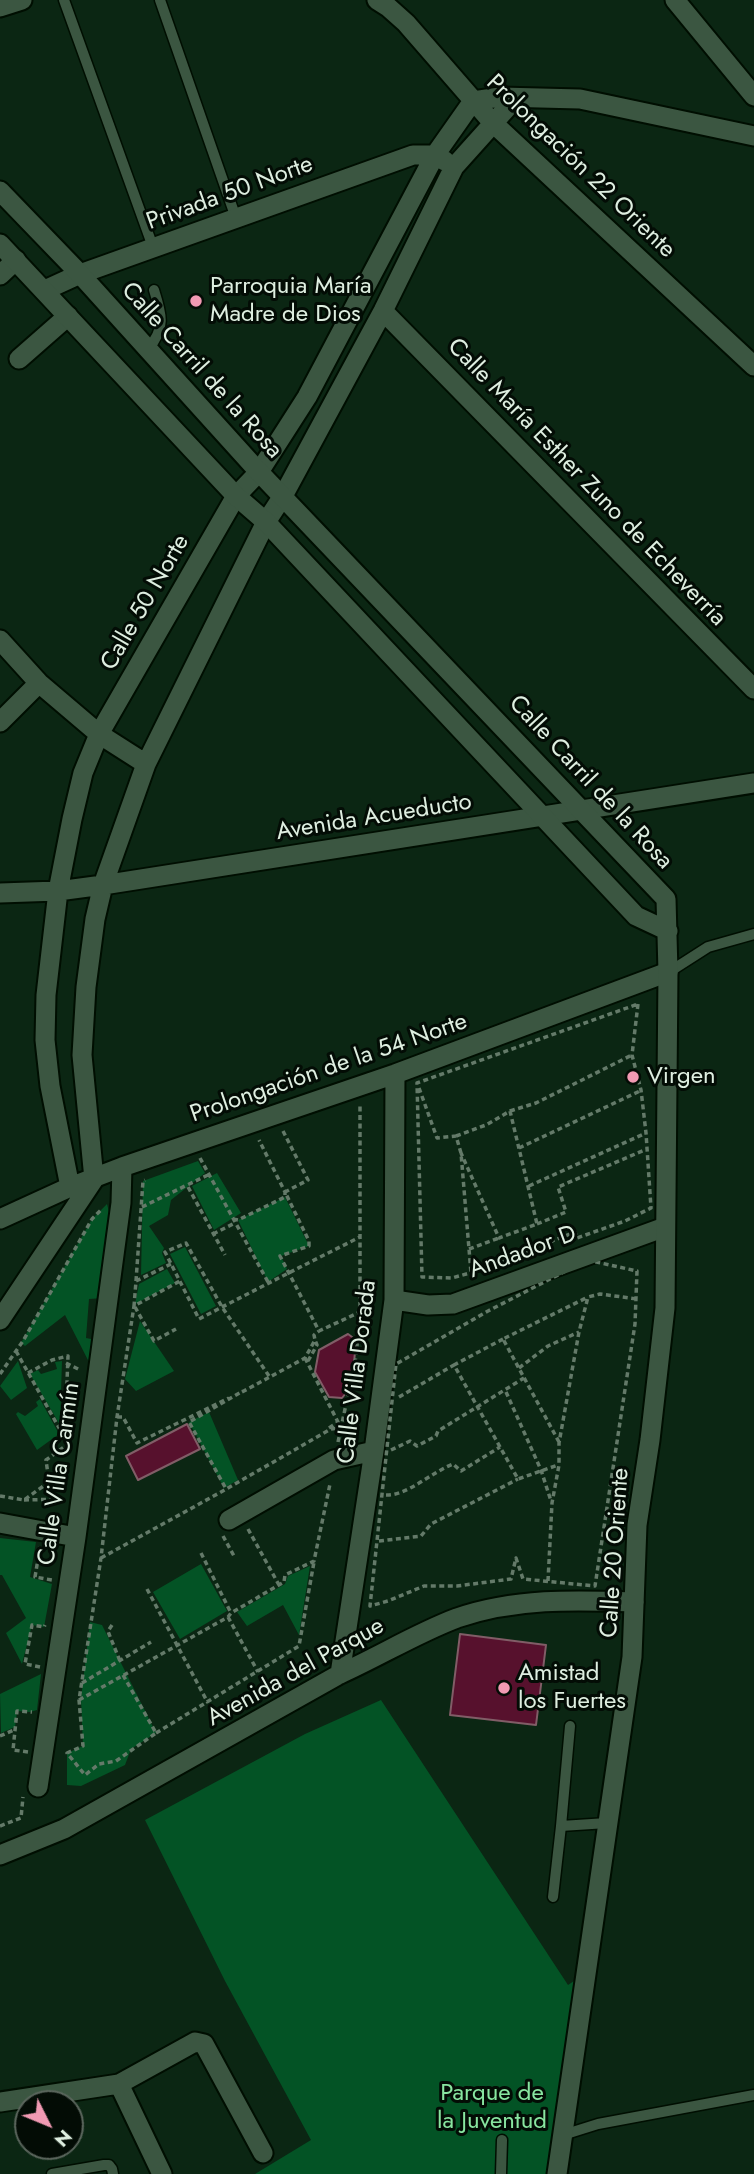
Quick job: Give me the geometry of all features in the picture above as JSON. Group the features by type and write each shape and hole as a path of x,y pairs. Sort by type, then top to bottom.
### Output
{"street":[{"path":"0,7 22,0"},
{"name":"Prolongación 22 Oriente","path":"377,0 406,23 492,122 754,366"},
{"path":"675,0 754,96"},
{"path":"473,101 500,97 580,99 754,136"},
{"path":"0,1320 94,1178 82,1055 86,988 95,919 103,885 146,764 266,522 283,496 383,311 454,167 515,99"},
{"name":"Calle 50 Norte","path":"70,1187 50,1086 45,1040 46,995 58,891 83,773 99,734 236,496 259,472 314,386 435,155 473,101"},
{"name":"Privada 50 Norte","path":"44,290 153,247 413,155 435,155"},
{"path":"435,155 454,167"},
{"name":"Calle Carril de la Rosa","path":"0,191 80,274 259,472 666,899 668,931"},
{"path":"0,244 236,496 266,522 636,916 668,931"},
{"path":"0,275 16,260"},
{"name":"Calle María Esther Zuno de Echeverría","path":"383,311 754,689"},
{"path":"19,359 68,316"},
{"path":"0,640 38,682 99,734 146,764"},
{"path":"0,722 38,682"},
{"name":"Avenida Acueducto","path":"0,893 58,891 103,885 754,783"},
{"name":"Calle 20 Oriente","path":"557,2174 632,1657 637,1525 665,1308 668,931"},
{"name":"Prolongación de la 54 Norte","path":"3,1222 70,1187 122,1167 395,1074 668,972"},
{"name":"Calle Villa Dorada","path":"340,1674 380,1450 394,1300 395,1074"},
{"name":"Calle Villa Carmín","path":"31,1789 76,1537 121,1203 122,1167"},
{"name":"Andador D","path":"394,1300 428,1306 453,1304 665,1227"},
{"path":"237,1520 334,1460 380,1450"},
{"path":"0,1523 76,1537"},
{"name":"Avenida del Parque","path":"0,1855 64,1829 340,1674 409,1639 459,1618 515,1604 561,1599 634,1602"},
{"path":"0,2102 119,2084 195,2042 204,2044 263,2153"},
{"path":"119,2084 162,2174"}],"lane":[{"path":"64,0 153,247"},
{"path":"160,0 236,218"},
{"path":"148,349 161,328 160,310 154,290"},
{"path":"668,972 708,947 754,934"},
{"path":"553,1897 570,1726"},
{"path":"561,1826 607,1823"},
{"path":"563,2135 598,2124 754,2095"},
{"path":"501,2174 502,2140"},
{"path":"52,2174 104,2165 112,2169 113,2174"}],"path":[{"path":"638,1004 632,1055 641,1090 651,1208 625,1221 578,1238 575,1232 471,1273 453,1278 422,1277 417,1083 638,1004"},
{"path":"417,1083 437,1138 456,1136 486,1125 510,1111 536,1103 632,1055"},
{"path":"154,1176 143,1181 134,1306 117,1417 101,1558 79,1700 83,1746 67,1753 85,1775 99,1764 116,1761 156,1733 299,1646 356,1357 360,1312 360,1102 357,1087"},
{"path":"519,1148 641,1090"},
{"path":"510,1111 537,1224"},
{"path":"282,1129 308,1180 285,1192"},
{"path":"529,1186 646,1133"},
{"path":"456,1136 499,1238"},
{"path":"258,1137 309,1246 280,1256 319,1331"},
{"path":"469,1249 566,1212 558,1186 647,1149"},
{"path":"461,1153 471,1273"},
{"path":"211,1154 199,1158 268,1283"},
{"path":"141,1208 208,1174"},
{"path":"187,1185 225,1255"},
{"path":"213,1234 285,1197 285,1192"},
{"path":"0,1374 92,1219 107,1204 106,1217"},
{"path":"269,1377 222,1307 186,1243 165,1252 199,1319 222,1307 268,1283 288,1272 360,1237"},
{"path":"587,1260 638,1271 636,1299 634,1336 595,1586 523,1579 516,1558 511,1579 457,1586 424,1586 370,1606 380,1495 380,1450 396,1364 488,1311 587,1260"},
{"path":"136,1281 171,1264"},
{"path":"134,1306 180,1281"},
{"path":"391,1402 454,1365 588,1297 600,1294 636,1299"},
{"path":"548,1581 552,1503 559,1465 559,1443 588,1297"},
{"path":"134,1306 154,1341 176,1329"},
{"path":"338,1422 224,1488 189,1422 269,1377 307,1360 315,1340 314,1335 360,1312"},
{"path":"519,1368 548,1346 579,1332"},
{"path":"503,1339 559,1443"},
{"path":"16,1351 68,1444"},
{"path":"27,1374 52,1360 68,1356 68,1444"},
{"path":"307,1360 338,1422"},
{"path":"66,1363 87,1373"},
{"path":"454,1365 518,1479"},
{"path":"380,1450 393,1451 410,1441 417,1446 436,1436 438,1430 524,1378"},
{"path":"117,1417 123,1418 137,1443 243,1391"},
{"path":"505,1391 541,1470 552,1503"},
{"path":"66,1408 83,1410"},
{"path":"327,1432 338,1422"},
{"path":"101,1558 331,1429 341,1428"},
{"path":"0,1496 24,1500 49,1482 46,1460 68,1444"},
{"path":"380,1495 396,1496 441,1468 453,1464 461,1471 500,1447"},
{"path":"376,1542 421,1536 431,1524 518,1479 559,1465"},
{"path":"237,1520 279,1585"},
{"path":"41,1537 35,1577 53,1581 52,1584"},
{"path":"201,1553 258,1672"},
{"path":"79,1700 230,1615 284,1582 285,1574 314,1561"},
{"path":"147,1589 208,1703"},
{"path":"41,1674 43,1667 25,1664 32,1625 44,1627 46,1616"},
{"path":"112,1625 108,1634 120,1661"},
{"path":"82,1683 151,1642"},
{"path":"122,1675 156,1733"},
{"path":"28,1752 13,1750 17,1711 32,1712 34,1703"},
{"path":"0,1736 15,1730"},
{"path":"0,1826 21,1818 31,1789"}],"green space":[{"path":"198,1161 205,1173 171,1200 168,1215 149,1226 164,1248 162,1253 166,1263 141,1275 143,1181"},
{"path":"217,1173 241,1213 214,1230 192,1186"},
{"path":"285,1197 309,1246 281,1256 287,1269 268,1282 238,1220"},
{"path":"107,1204 119,1251 104,1298 89,1299 86,1338 96,1340 91,1366 65,1315 25,1346 21,1343 92,1219"},
{"path":"185,1247 216,1306 201,1314 170,1254"},
{"path":"167,1269 175,1283 135,1304 139,1284"},
{"path":"140,1321 174,1371 136,1391 125,1379"},
{"path":"18,1361 27,1388 11,1400 0,1386"},
{"path":"62,1361 60,1425 30,1374 38,1370 41,1374 57,1369 55,1362"},
{"path":"40,1399 59,1434 37,1450 16,1414 18,1412 25,1416 38,1406 36,1402"},
{"path":"209,1412 238,1480 224,1488 189,1422"},
{"path":"0,1538 36,1542 30,1577 52,1584 44,1627 32,1625 22,1664 6,1633 26,1618 0,1575"},
{"path":"201,1564 227,1611 180,1639 153,1592"},
{"path":"310,1566 299,1635 283,1605 247,1626 237,1612 285,1584 288,1576"},
{"path":"90,1622 102,1625 156,1733 131,1749 125,1765 81,1786 67,1785 67,1753 83,1746 81,1699"},
{"path":"41,1674 37,1710 17,1711 15,1727 1,1733 0,1694"},
{"name":"Parque de la Juventud","path":"381,1700 568,1985 574,1981 575,1990 548,2174 255,2174 311,2140 225,1981 145,1820 305,1734"}],"building":[{"path":"348,1334 356,1340 354,1363 346,1393 342,1398 329,1397 315,1372 319,1350"},
{"path":"187,1424 200,1449 138,1480 126,1456"},
{"path":"460,1634 546,1645 536,1725 450,1715"}],"place":[{"name":"Parroquia María Madre de Dios","path":"196,301"},
{"name":"Virgen","path":"633,1077"},
{"name":"Amistad los Fuertes","path":"504,1688"}]}
